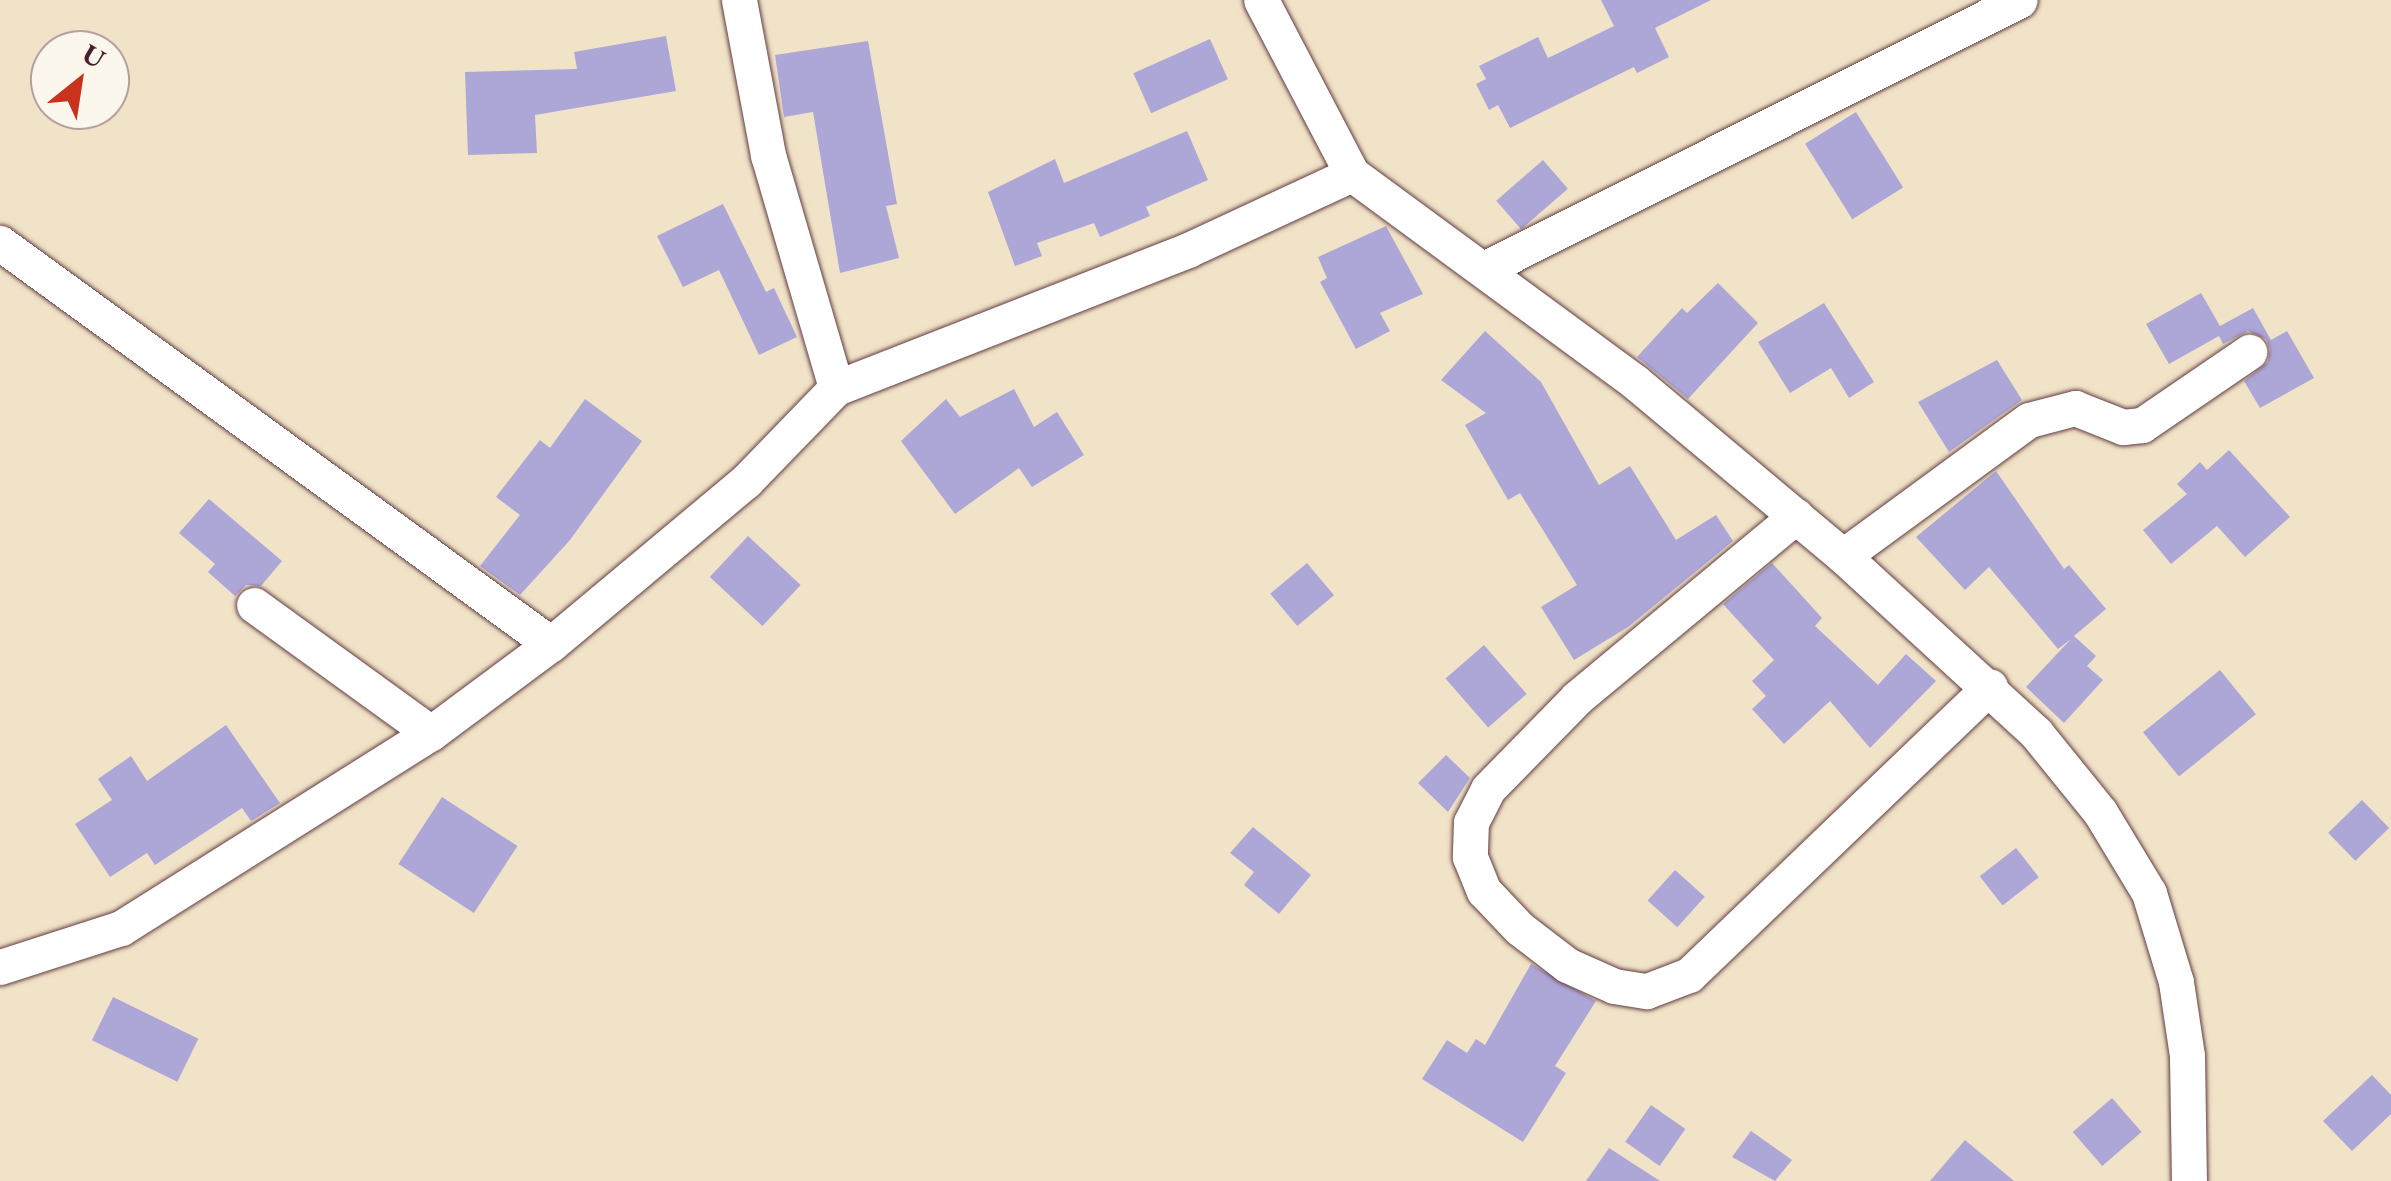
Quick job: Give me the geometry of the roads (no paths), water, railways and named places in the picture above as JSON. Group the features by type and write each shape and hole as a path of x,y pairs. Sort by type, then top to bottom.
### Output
{"street":[{"path":"739,0 768,155 836,388"},
{"path":"1261,0 1352,174 1486,268 1843,556 1990,686 2100,812 2150,893 2176,982 2187,1056 2189,1181"},
{"path":"1486,268 2020,0"},
{"path":"0,967 120,928 431,733 550,644 746,481 836,388 1188,250 1352,174"},
{"path":"0,243 550,644"},
{"path":"1843,556 2029,420 2075,408 2123,427 2142,425 2249,352"},
{"path":"1796,516 1577,698 1488,790 1471,822 1470,857 1484,892 1519,928 1567,965 1614,986 1647,991 1690,975 1990,686"},
{"path":"254,605 431,733"}]}
